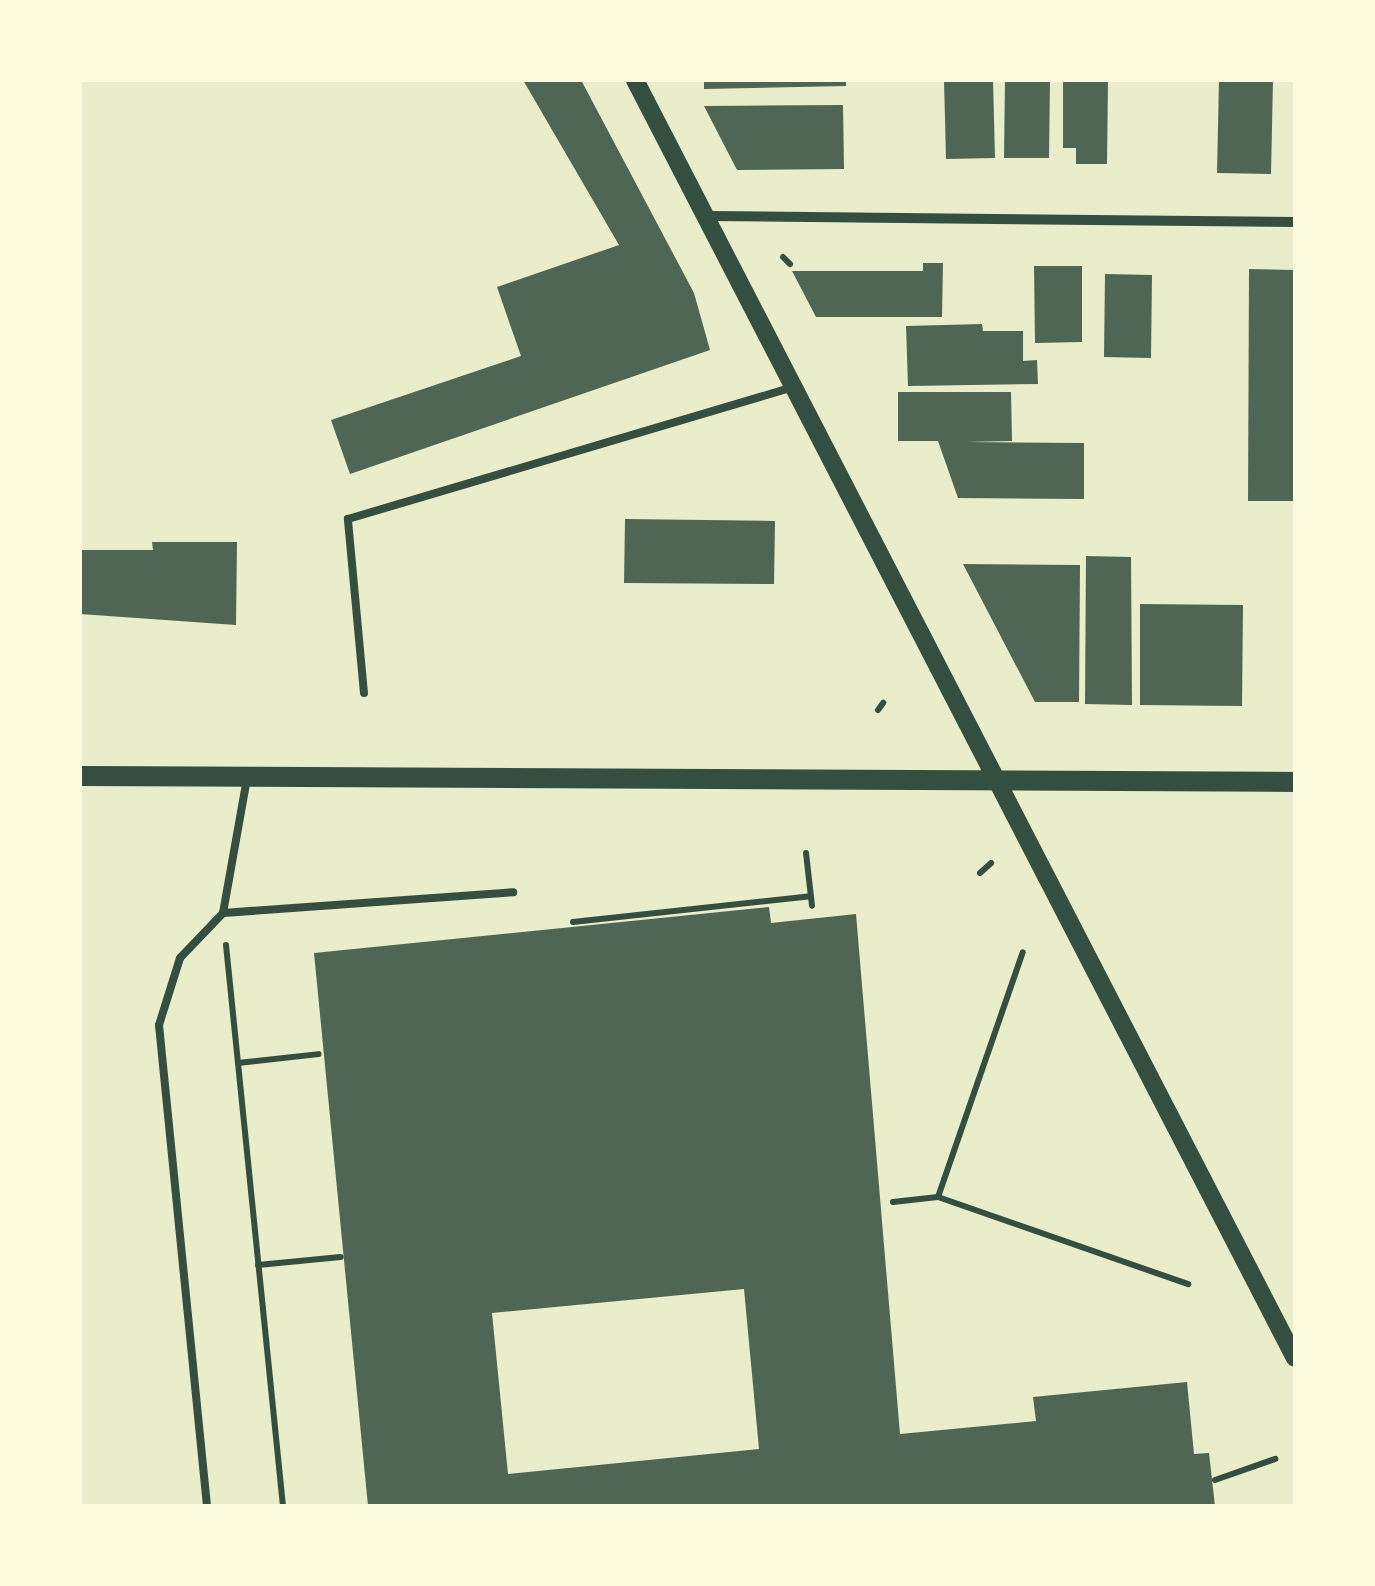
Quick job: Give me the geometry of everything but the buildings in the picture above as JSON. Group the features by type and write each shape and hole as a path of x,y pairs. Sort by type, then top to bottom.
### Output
{"main road":[{"path":"80,776 1295,782"}],"street":[{"path":"635,80 1005,782 1295,1358"},
{"path":"709,216 1295,222"}],"lane":[{"path":"364,694 348,519 798,385"},
{"path":"207,1506 159,1025 180,958 223,913 247,778"},
{"path":"223,913 513,892"}],"path":[{"path":"783,257 790,264"},
{"path":"806,853 812,906"},
{"path":"980,872 991,863"},
{"path":"573,922 811,896"},
{"path":"938,1196 1023,952"},
{"path":"228,962 283,1506"},
{"path":"238,1063 318,1054"},
{"path":"893,1202 938,1196 1188,1284"},
{"path":"258,1266 340,1257"},
{"path":"1215,1480 1275,1459"}]}
